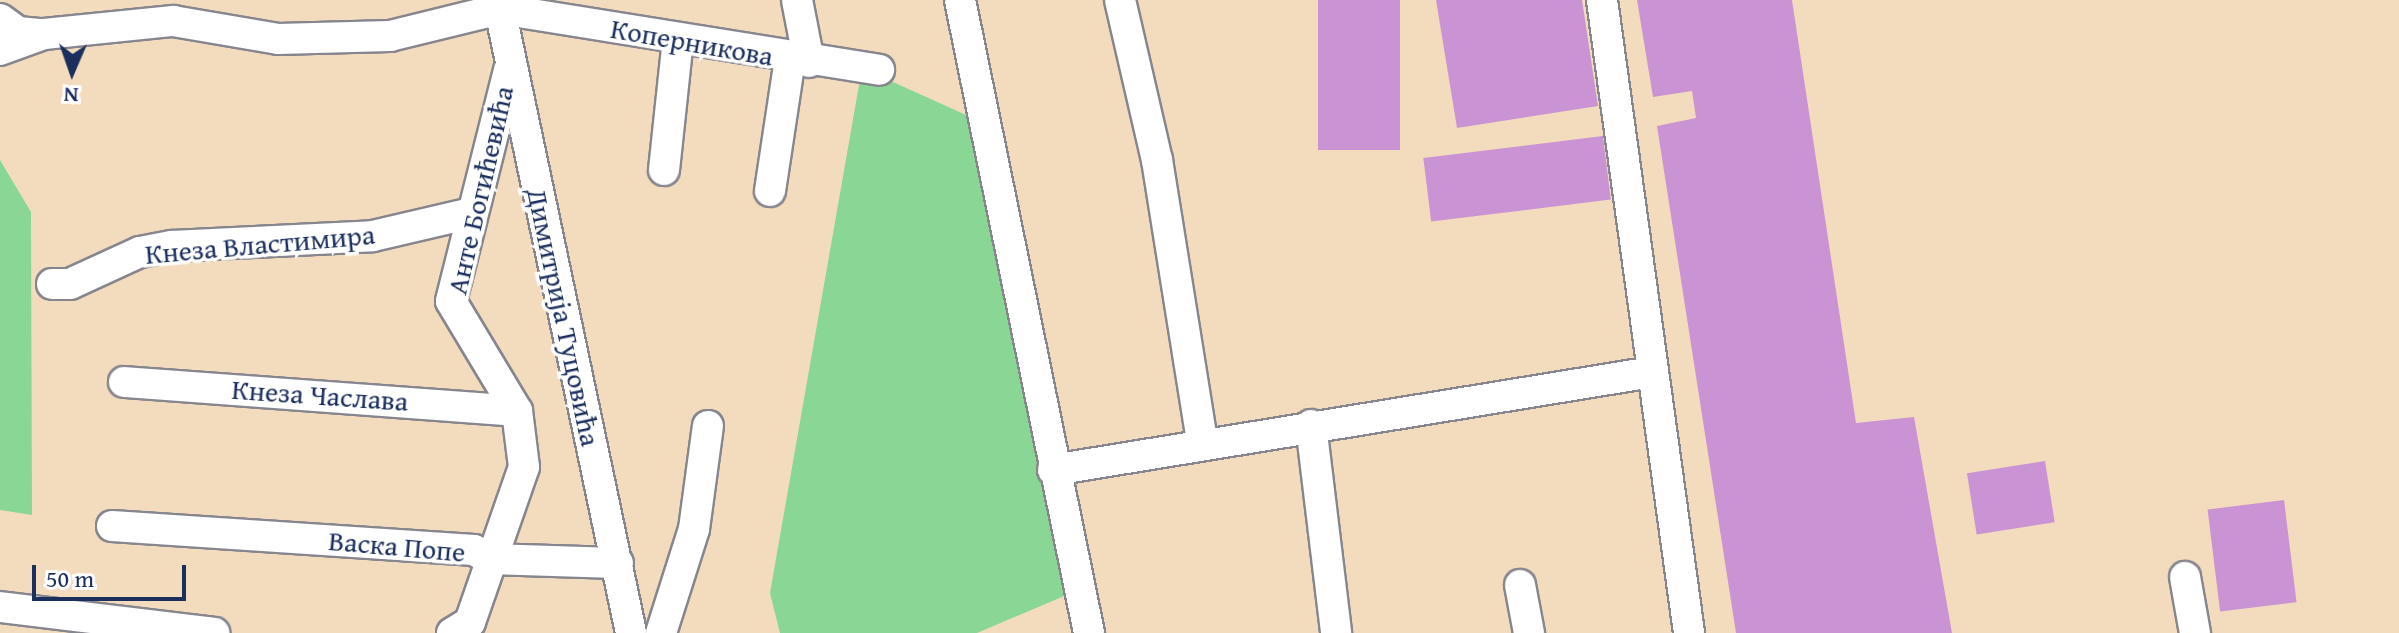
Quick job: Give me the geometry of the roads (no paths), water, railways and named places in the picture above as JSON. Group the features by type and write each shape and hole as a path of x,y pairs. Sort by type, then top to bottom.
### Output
{"street":[{"name":"Коперникова","path":"770,191 800,60 797,0"},
{"path":"960,0 1053,470 1089,633"},
{"path":"1120,0 1157,160 1202,442"},
{"path":"1602,0 1689,633"},
{"name":"Коперникова","path":"499,4 678,40 879,70"},
{"path":"0,19 18,32 44,34 173,21 236,34 323,40 390,36 499,4"},
{"name":"Димитрија Туцовића","path":"499,4 631,633"},
{"path":"0,50 44,34"},
{"path":"664,170 678,40"},
{"name":"Анте Богићевића","path":"463,629 524,467 517,411 451,301 511,65"},
{"name":"Кнеза Властимира","path":"52,284 70,284 140,252 172,246 373,236 472,213"},
{"path":"1053,470 1202,442 1652,372"},
{"name":"Кнеза Часлава","path":"124,382 517,411"},
{"path":"1311,425 1336,633"},
{"path":"661,633 694,529 708,426"},
{"name":"Васка Попе","path":"112,526 474,550 489,559 618,563"},
{"path":"2185,577 2195,633"},
{"path":"1520,585 1529,633"},
{"path":"0,607 214,633"}]}
